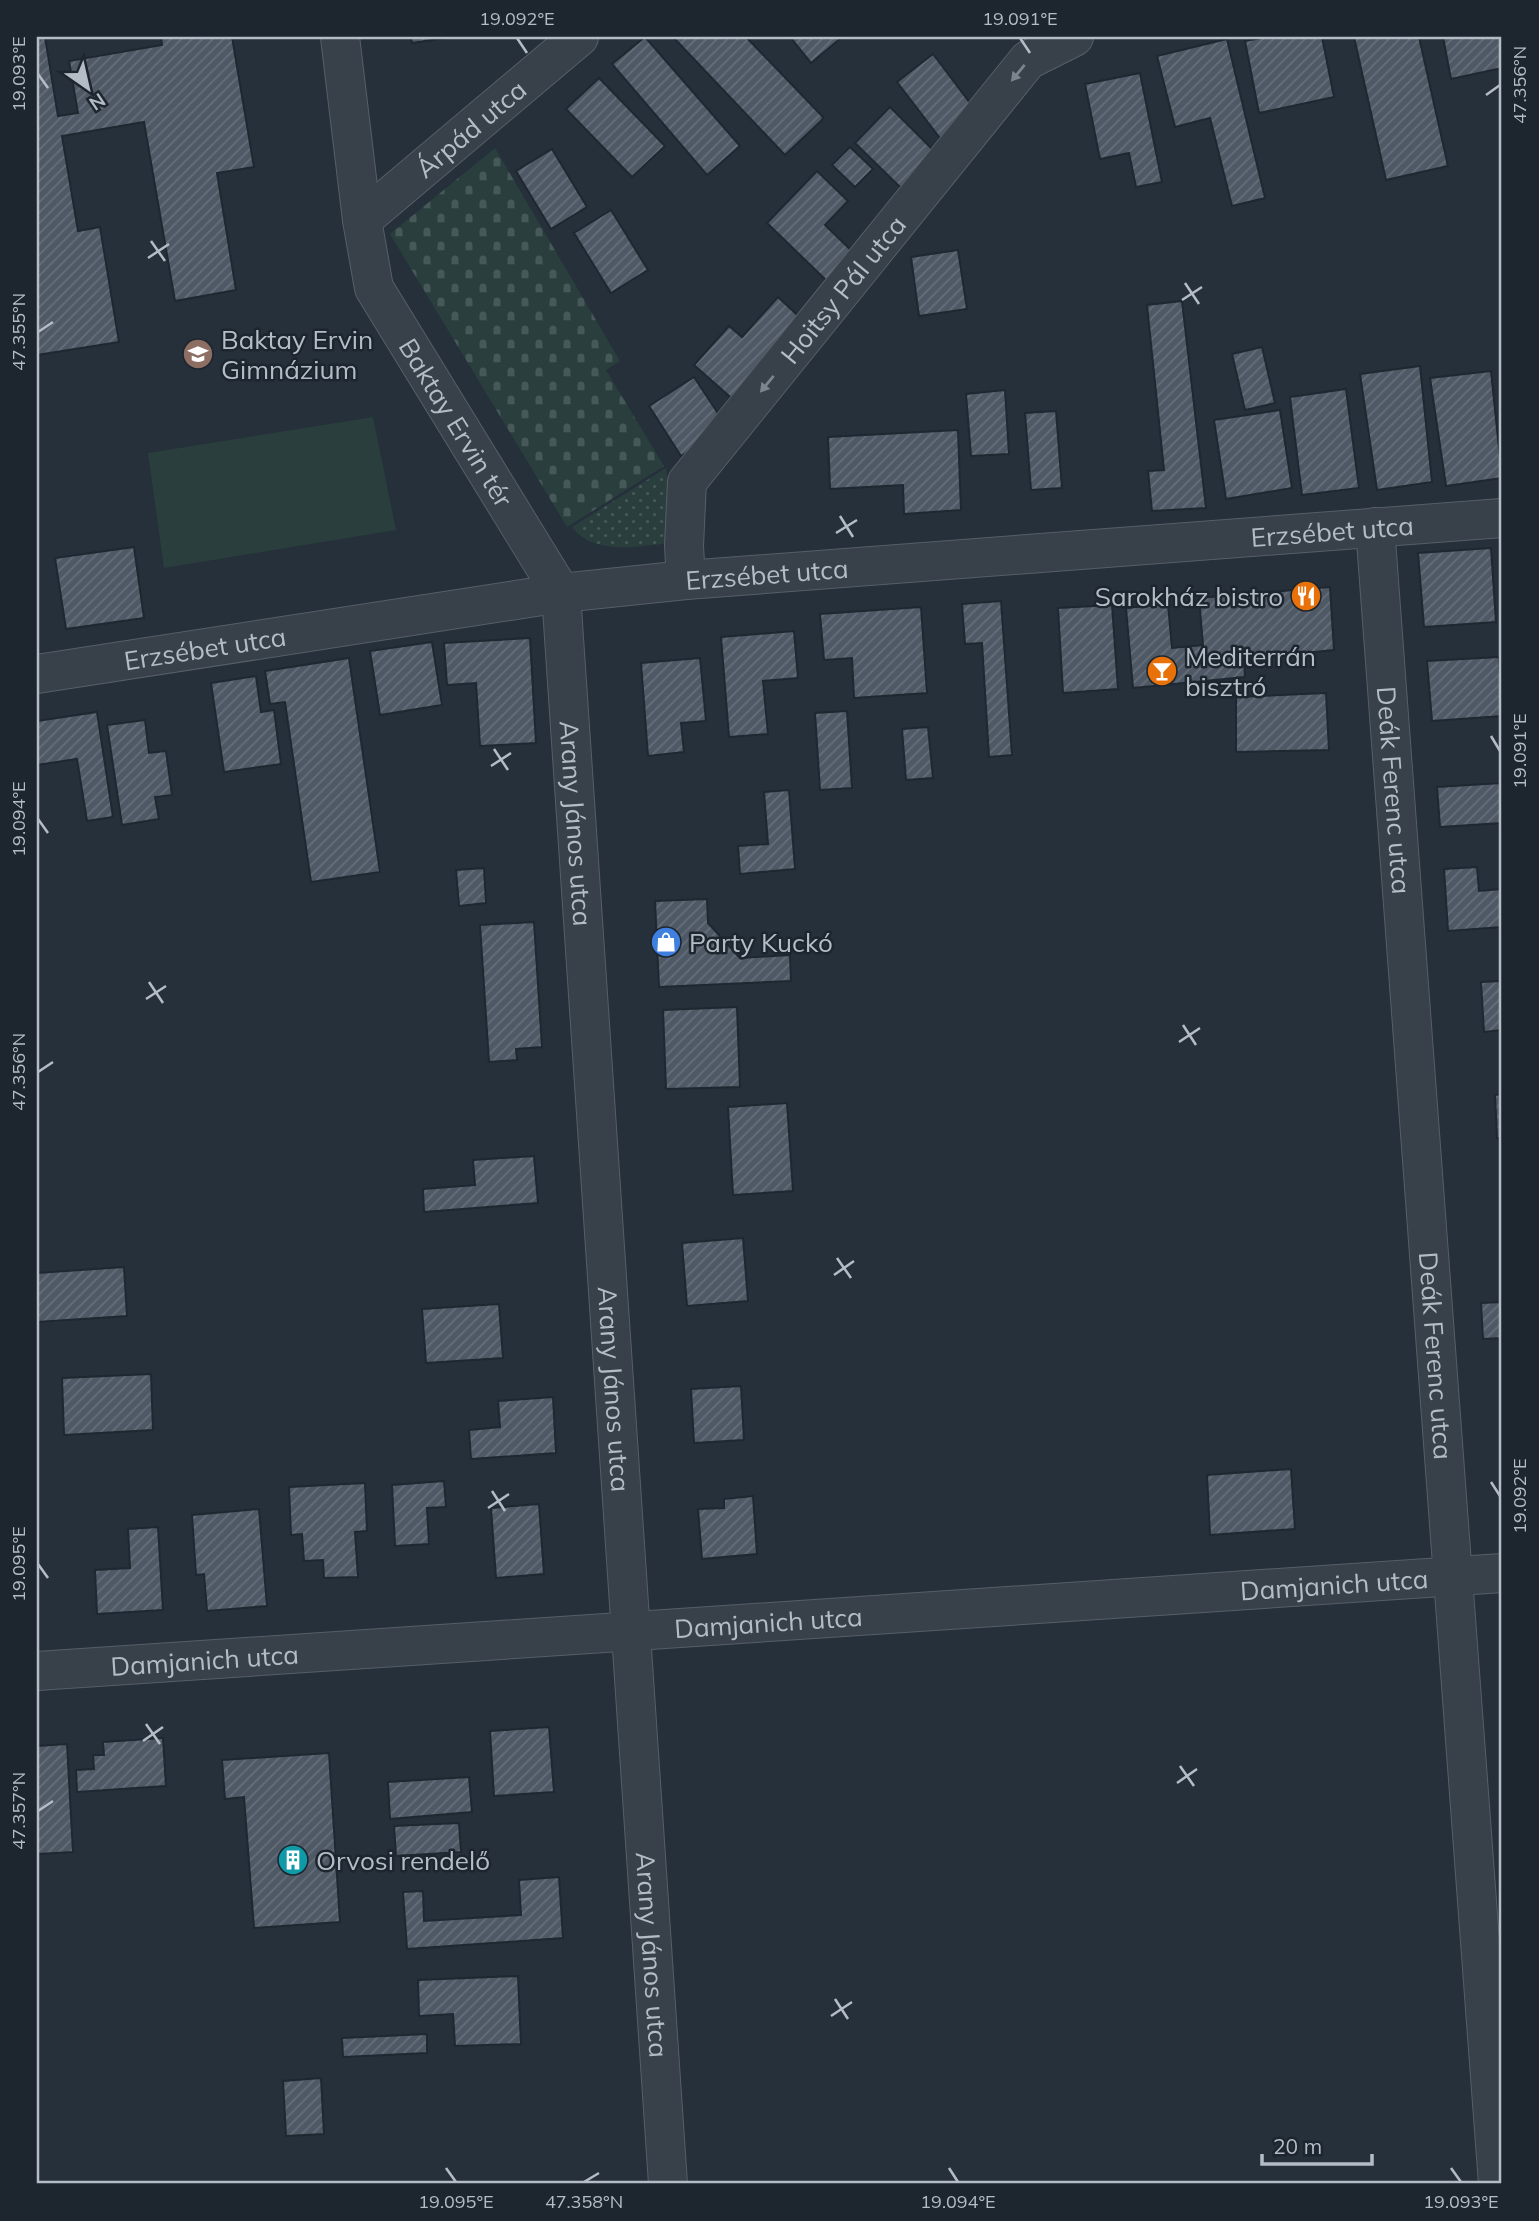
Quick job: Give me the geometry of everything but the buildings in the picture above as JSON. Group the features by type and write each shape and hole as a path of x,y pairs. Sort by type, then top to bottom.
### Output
{"street":[{"name":"Baktay Ervin tér","path":"340,37 362,220 374,288 561,593"},
{"name":"Árpád utca","path":"362,220 579,37"},
{"name":"Hoitsy Pál utca","path":"686,580 684,545 687,482 1028,60 1074,37"},
{"name":"Erzsébet utca","path":"37,674 561,593 686,580 1502,519"},
{"name":"Deák Ferenc utca","path":"1375,527 1498,2184"},
{"name":"Arany János utca","path":"561,593 668,2184"},
{"name":"Damjanich utca","path":"37,1671 630,1629 1502,1573"}],"green space":[{"path":"495,148 620,361 606,370 664,466 567,527 390,234"},
{"path":"373,417 396,530 164,568 148,453"},
{"path":"666,468 676,542 635,547 606,546 593,543 572,527"}],"place":[{"name":"Baktay Ervin Gimnázium","path":"198,354"},
{"name":"Sarokház bistro","path":"1306,596"},
{"name":"Mediterrán bisztró","path":"1162,671"},
{"name":"Party Kuckó","path":"666,942"},
{"name":"Orvosi rendelő","path":"293,1860"}]}
